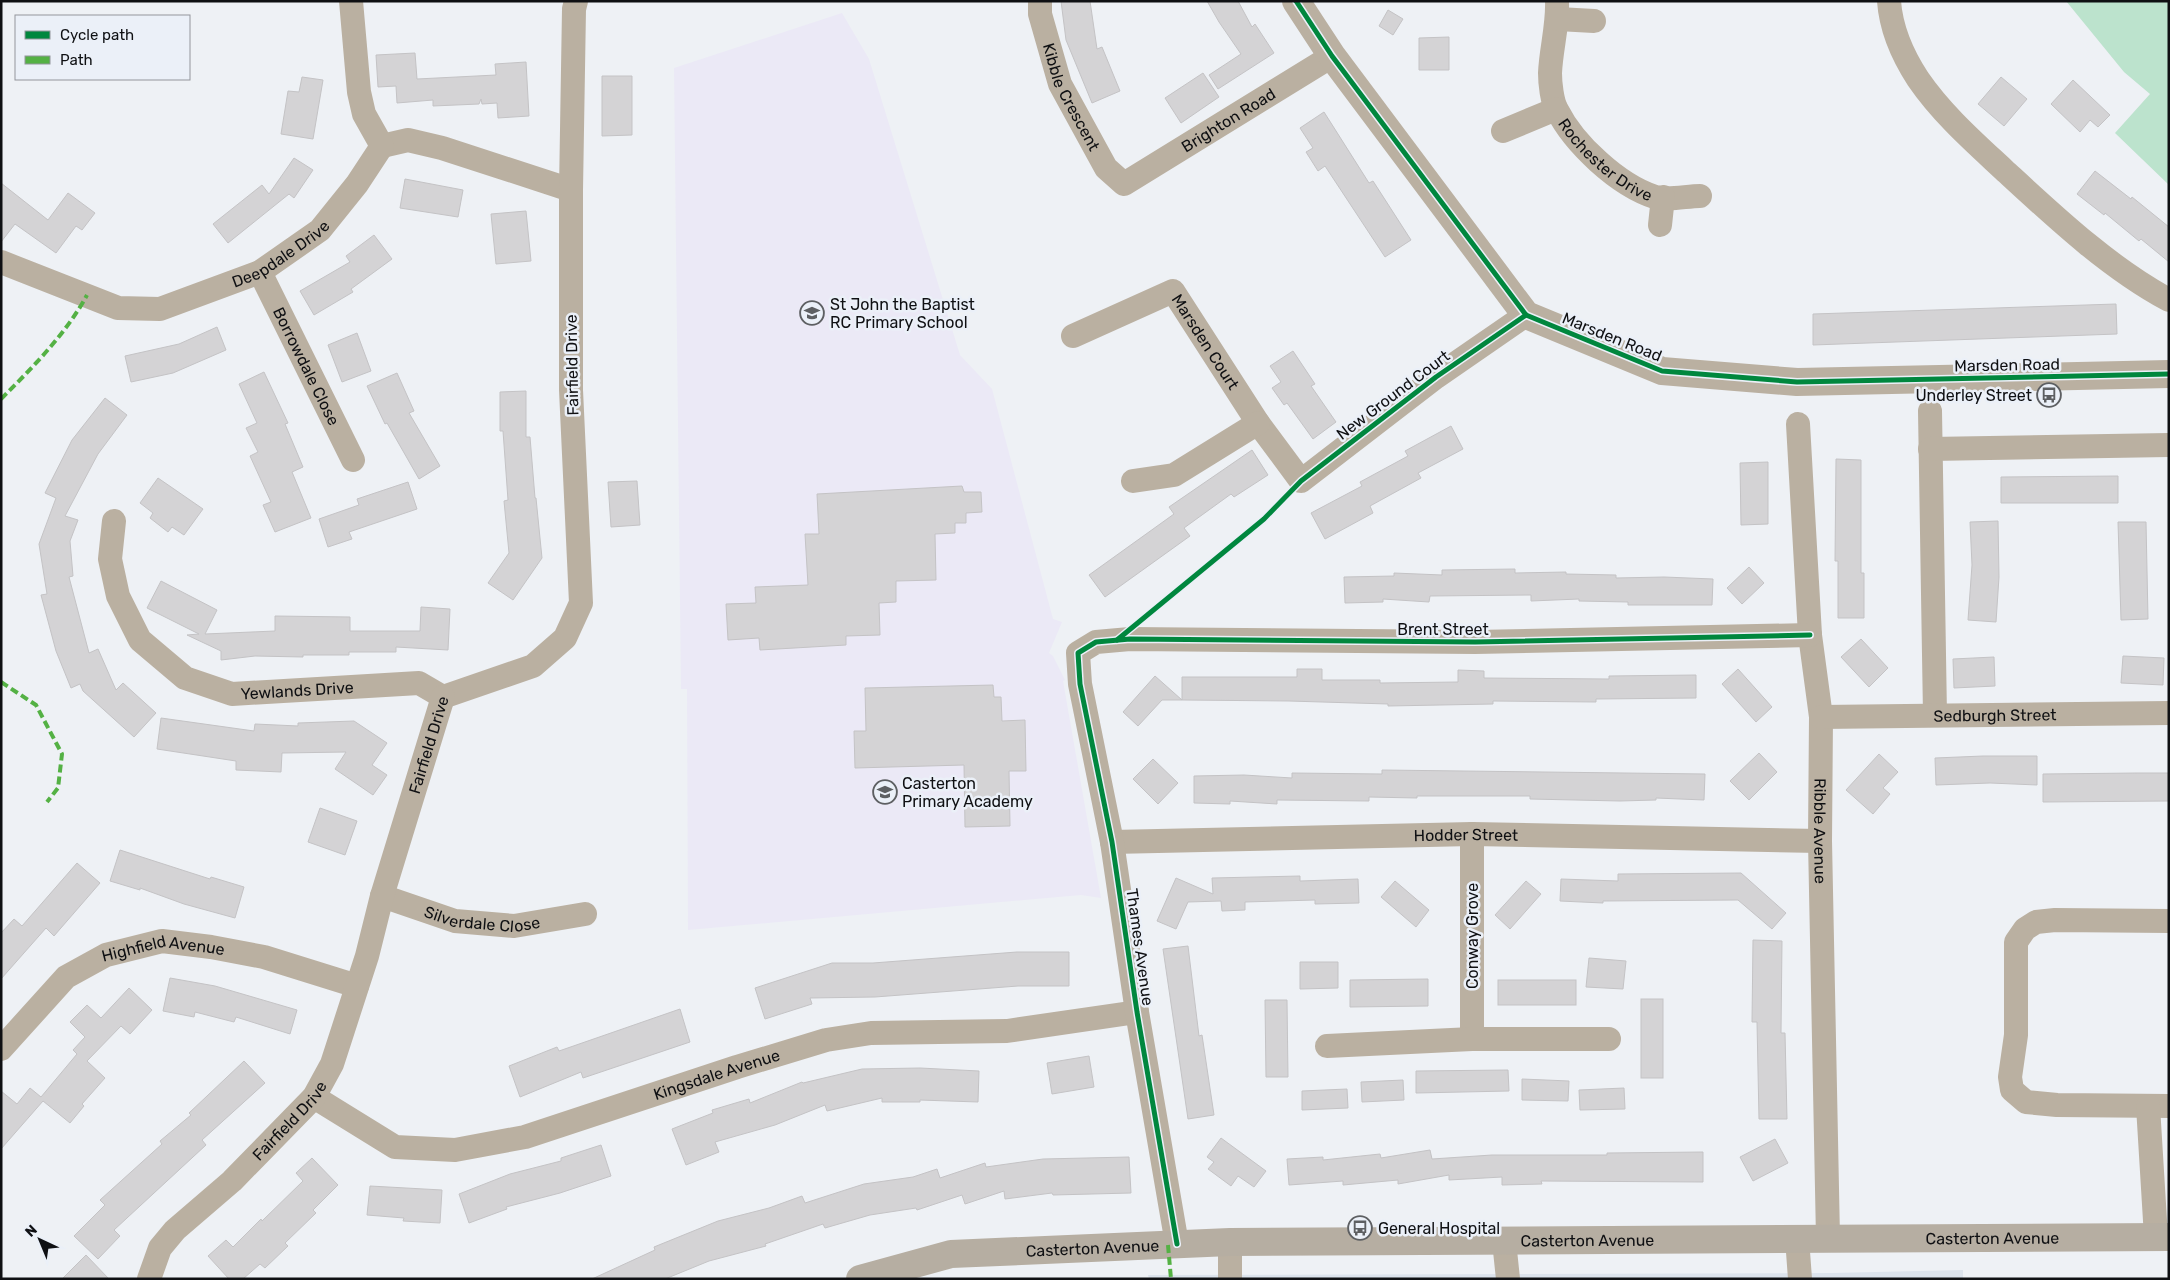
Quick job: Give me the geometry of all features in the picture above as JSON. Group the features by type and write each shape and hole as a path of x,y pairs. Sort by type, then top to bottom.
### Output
{"highway":[{"name":"Casterton Avenue","path":"860,1279 951,1254 1230,1242 2163,1237"}],"street":[{"path":"351,1 359,92 364,114 382,146 408,140 442,148 571,190"},
{"name":"Fairfield Drive","path":"149,1279 160,1248 175,1230 232,1181 314,1097 332,1064 443,697 533,666 564,638 581,603 571,390 571,190 574,9 576,1"},
{"name":"Kibble Crescent","path":"1040,1 1040,14 1060,84 1106,168 1124,184"},
{"path":"1296,1 1332,56 1526,315"},
{"path":"1888,1 1895,29 1905,55 1918,78 1943,112 2041,205 2117,266 2169,300"},
{"path":"1557,10 1594,21"},
{"name":"Rochester Drive","path":"1557,10 1550,74 1556,109 1579,141 1606,169 1632,187 1656,197 1700,196"},
{"name":"Brighton Road","path":"1124,184 1332,56"},
{"name":"Rochester Drive","path":"1503,131 1556,109"},
{"name":"Deepdale Drive","path":"1,262 118,308 160,309 260,272 320,230 358,184 382,146"},
{"name":"Rochester Drive","path":"1660,225 1663,197"},
{"name":"Borrowdale Close","path":"260,272 352,460"},
{"name":"Marsden Court","path":"1073,336 1173,291 1258,422 1301,481"},
{"name":"Marsden Road","path":"1526,315 1662,371 1797,382 2169,374"},
{"name":"New Ground Court","path":"1301,481 1436,378 1526,315"},
{"path":"1930,411 1935,715"},
{"path":"1133,481 1174,475 1258,422"},
{"name":"Ribble Avenue","path":"1798,424 1810,635 1821,717 1820,841 1828,1238"},
{"path":"1930,449 2169,446"},
{"name":"Yewlands Drive","path":"114,520 110,559 118,596 140,640 185,678 232,694 419,684 443,697"},
{"name":"Brent Street","path":"1078,653 1096,642 1130,639 1475,642 1810,635"},
{"name":"Thames Avenue","path":"1078,653 1080,684 1112,842 1137,1012 1177,1244"},
{"name":"Sedburgh Street","path":"1821,717 2169,713"},
{"name":"Hodder Street","path":"1112,842 1472,834 1820,841"},
{"name":"Conway Grove","path":"1472,834 1472,1039"},
{"name":"Silverdale Close","path":"382,896 456,921 514,926 585,914"},
{"path":"2163,1237 2158,1106 2057,1105 2026,1102 2012,1090 2010,1077 2016,1035 2016,942 2025,929 2036,922 2055,920 2169,921"},
{"name":"Highfield Avenue","path":"1,1049 66,977 106,955 162,941 211,947 264,957 356,986"},
{"name":"Kingsdale Avenue","path":"314,1097 394,1148 454,1150 525,1137 737,1067 826,1040 871,1033 1007,1031 1137,1012"},
{"path":"1327,1046 1472,1039 1609,1039"},
{"path":"1797,1238 1800,1279"},
{"path":"1504,1240 1508,1279"},
{"path":"1230,1242 1230,1279"}],"shaded area":[{"name":"St John the Baptist RC Primary School","path":"842,13 869,59 960,355 992,389 1053,619 1062,622 1049,653 1053,656 1065,680 1063,681 1101,898 1081,895 688,930 687,689 681,689 674,68"},
{"path":"1963,1270 1963,1279 1149,1279 1148,1275 1832,1273"}],"green space":[{"path":"2066,1 2169,1 2169,185 2115,133 2150,94 2124,72"}],"building":[{"path":"1061,1 1090,1 1097,49 1102,47 1120,91 1092,103 1066,40"},
{"path":"1207,1 1238,1 1252,27 1255,24 1274,53 1218,89 1209,75 1241,54"},
{"path":"1388,10 1403,19 1393,35 1379,26"},
{"path":"1449,37 1449,70 1419,70 1419,38"},
{"path":"415,53 417,79 496,75 495,64 526,62 529,116 498,118 497,103 482,104 481,99 479,104 433,106 433,100 397,103 396,86 378,87 376,55"},
{"path":"1203,73 1219,97 1181,123 1165,98"},
{"path":"602,76 632,76 632,135 602,136"},
{"path":"302,77 323,80 313,139 281,134 288,91 299,92"},
{"path":"2001,77 2027,99 2004,126 1978,104"},
{"path":"2073,80 2110,115 2098,127 2090,120 2080,132 2051,104"},
{"path":"1324,112 1369,183 1373,181 1411,240 1385,257 1325,166 1318,171 1306,152 1313,148 1300,128"},
{"path":"294,158 313,170 294,198 289,194 228,243 213,224 262,185 269,194"},
{"path":"2095,171 2131,199 2132,197 2169,227 2169,262 2141,239 2139,241 2105,213 2104,215 2077,194"},
{"path":"405,179 463,190 458,217 400,208"},
{"path":"1,183 48,220 68,193 95,213 82,230 76,226 56,253 15,224 1,242"},
{"path":"526,211 531,261 496,264 491,214"},
{"path":"374,235 392,259 351,289 353,292 314,315 300,291 350,262 346,256"},
{"path":"2116,304 2117,334 1813,345 1813,314"},
{"path":"217,327 226,350 173,373 131,382 125,356 179,344"},
{"path":"357,333 371,371 342,382 328,345"},
{"path":"1293,351 1315,384 1311,386 1336,422 1313,439 1287,403 1284,405 1272,388 1281,382 1270,366"},
{"path":"264,372 288,423 285,424 303,467 292,472 311,518 275,532 263,505 271,502 250,456 258,452 246,428 257,423 239,384"},
{"path":"397,373 414,411 409,413 440,466 419,479 387,423 385,424 367,386"},
{"path":"526,391 526,437 530,437 542,558 513,600 488,583 509,553 504,501 508,500 503,431 500,431 500,392"},
{"path":"105,398 127,415 98,454 65,516 78,520 70,541 73,576 69,577 89,653 98,649 116,690 123,683 156,713 134,737 83,691 80,684 71,688 56,651 41,595 47,594 39,544 56,498 45,493 72,440"},
{"path":"1451,426 1463,449 1418,473 1421,478 1370,506 1373,513 1325,539 1311,513 1362,486 1360,482 1408,456 1405,451"},
{"path":"1252,450 1268,475 1234,497 1231,494 1184,528 1190,536 1105,597 1089,575 1174,514 1169,507"},
{"path":"1836,459 1861,460 1861,573 1864,573 1864,618 1838,618 1838,561 1835,561"},
{"path":"1768,462 1768,524 1741,525 1740,463"},
{"path":"2118,476 2118,503 2001,503 2001,477"},
{"path":"158,478 203,509 184,535 172,527 168,532 150,518 153,513 140,503"},
{"path":"637,481 640,525 611,527 608,482"},
{"path":"408,482 417,509 349,532 352,539 328,547 319,519 359,505 357,499"},
{"path":"962,486 964,492 981,492 982,512 966,513 966,523 955,523 955,533 935,534 936,580 896,581 896,602 879,603 880,635 846,636 846,645 760,650 759,638 728,640 726,604 756,603 755,587 808,585 805,534 819,534 817,494"},
{"path":"1998,521 1999,577 1996,622 1968,620 1972,565 1970,522"},
{"path":"2118,522 2146,522 2148,619 2121,620"},
{"path":"1749,567 1764,583 1742,604 1727,588"},
{"path":"1515,569 1515,573 1566,572 1566,574 1616,575 1616,578 1713,579 1712,605 1628,605 1628,602 1579,601 1579,599 1531,601 1531,595 1430,596 1429,602 1383,599 1383,602 1345,603 1344,577 1394,576 1394,573 1442,575 1442,570"},
{"path":"161,581 217,610 205,634 275,631 275,616 350,617 350,631 420,631 421,607 450,609 448,650 396,647 396,652 349,652 349,655 303,655 303,657 255,656 221,660 221,651 187,635 199,634 147,608"},
{"path":"1861,639 1888,668 1869,687 1841,657"},
{"path":"2123,656 2164,658 2163,685 2121,683"},
{"path":"1994,657 1995,686 1954,688 1953,659"},
{"path":"1297,669 1322,669 1322,680 1380,680 1380,683 1458,682 1458,670 1484,671 1484,678 1609,679 1609,676 1696,675 1696,698 1596,699 1596,702 1493,701 1493,704 1388,706 1388,704 1289,701 1182,700 1182,677 1297,677"},
{"path":"1738,669 1772,707 1756,722 1722,684"},
{"path":"1155,676 1182,700 1162,700 1138,726 1123,712"},
{"path":"993,685 994,697 1001,697 1002,721 1025,720 1026,771 1009,771 1010,826 965,827 964,765 855,768 854,731 866,731 865,688"},
{"path":"161,718 254,731 255,724 298,726 298,723 354,721 387,743 372,765 387,775 373,795 335,769 346,752 282,753 281,772 236,770 236,761 157,749"},
{"path":"1759,753 1777,772 1749,800 1730,781"},
{"path":"1879,754 1898,772 1883,788 1890,794 1873,814 1846,790"},
{"path":"2037,756 2037,785 1990,783 1936,785 1935,758"},
{"path":"1153,759 1178,783 1158,804 1133,779"},
{"path":"1382,770 1705,774 1704,800 1656,798 1656,800 1620,801 1530,799 1530,796 1417,796 1417,798 1369,797 1369,801 1277,800 1277,804 1230,801 1230,804 1194,803 1194,776 1244,775 1292,778 1292,773 1382,774"},
{"path":"2169,773 2169,801 2043,802 2043,774"},
{"path":"320,808 357,821 345,855 308,842"},
{"path":"120,850 210,879 211,877 244,887 235,918 184,904 140,888 140,890 110,881"},
{"path":"77,863 100,883 54,936 46,928 1,979 1,933 14,919 22,926"},
{"path":"1741,873 1786,913 1772,929 1738,900 1603,901 1603,903 1560,901 1561,879 1618,881 1618,874"},
{"path":"1300,876 1300,881 1358,879 1359,903 1315,904 1315,900 1245,902 1245,910 1222,911 1221,901 1188,902 1176,929 1157,921 1176,878 1213,894 1212,878"},
{"path":"1395,881 1429,910 1416,927 1381,897"},
{"path":"1526,881 1541,894 1510,929 1495,915"},
{"path":"1753,940 1782,941 1781,1033 1785,1033 1787,1119 1759,1119 1757,1022 1752,1022"},
{"path":"1188,946 1199,1036 1202,1035 1214,1115 1188,1119 1163,949"},
{"path":"1017,952 1069,952 1069,986 1018,986 875,997 810,998 812,1004 765,1019 755,988 832,963 873,963"},
{"path":"1589,958 1626,961 1623,989 1586,987"},
{"path":"1300,962 1338,962 1338,988 1300,989"},
{"path":"170,978 215,986 297,1010 290,1034 236,1017 234,1022 195,1012 194,1017 163,1011"},
{"path":"1428,979 1428,1006 1350,1007 1350,980"},
{"path":"1498,980 1576,980 1576,1005 1498,1005"},
{"path":"129,988 152,1010 130,1034 121,1026 87,1061 105,1078 82,1104 84,1106 70,1123 43,1101 1,1149 1,1091 17,1104 30,1088 41,1097 77,1054 73,1050 85,1037 70,1022 87,1005 101,1018"},
{"path":"1641,999 1663,999 1663,1078 1641,1078"},
{"path":"1265,1000 1287,1000 1288,1077 1266,1077"},
{"path":"680,1009 690,1042 583,1078 581,1072 520,1097 509,1066 557,1047 559,1051"},
{"path":"1089,1056 1094,1087 1052,1094 1047,1063"},
{"path":"244,1061 265,1083 202,1140 206,1145 114,1230 120,1236 98,1259 74,1236 105,1205 100,1200 162,1144 160,1141 191,1115 189,1113"},
{"path":"920,1068 979,1071 978,1102 920,1100 920,1102 882,1102 882,1098 827,1111 825,1105 775,1125 715,1142 719,1152 686,1165 672,1129 713,1113 712,1110 749,1099 750,1103 802,1082 862,1069"},
{"path":"1508,1070 1509,1091 1416,1093 1416,1071"},
{"path":"1522,1079 1569,1081 1568,1101 1522,1100"},
{"path":"1403,1080 1404,1100 1362,1102 1361,1082"},
{"path":"1624,1088 1625,1109 1580,1110 1579,1090"},
{"path":"1347,1089 1348,1108 1302,1110 1302,1091"},
{"path":"1221,1138 1266,1171 1254,1187 1238,1176 1231,1186 1208,1169 1214,1162 1207,1157"},
{"path":"1775,1139 1788,1163 1753,1181 1740,1157"},
{"path":"601,1145 611,1176 560,1193 506,1207 507,1209 469,1223 459,1194 510,1174 561,1161 561,1158"},
{"path":"1430,1150 1432,1159 1492,1155 1607,1155 1607,1153 1703,1152 1703,1182 1541,1181 1542,1184 1502,1185 1502,1177 1449,1180 1449,1175 1398,1184 1398,1180 1343,1185 1343,1181 1289,1185 1287,1159 1323,1157 1323,1160 1380,1154 1381,1158"},
{"path":"1129,1157 1131,1193 1053,1195 1052,1193 1005,1199 1004,1191 965,1204 962,1195 917,1210 916,1208 870,1215 825,1228 823,1224 765,1244 766,1246 709,1261 665,1279 592,1279 655,1250 654,1247 718,1221 769,1208 802,1196 805,1203 864,1184 913,1177 937,1169 940,1178 985,1163 986,1167 1043,1159"},
{"path":"312,1158 338,1185 313,1210 316,1213 285,1243 288,1246 265,1268 260,1264 243,1279 229,1279 208,1256 226,1240 233,1247 261,1219 262,1221 303,1181 296,1173"},
{"path":"370,1186 442,1190 440,1223 403,1221 404,1218 367,1215"},
{"path":"86,1255 109,1279 62,1279"}],"marked path":[{"path":"1,399 59,337 87,295"},
{"path":"1,682 36,705 62,754 58,788 47,802"},
{"path":"1168,1245 1171,1279"}],"cycle path":[{"path":"1296,1 1332,56 1526,315 1662,371 1797,382 2169,374"},
{"path":"1117,640 1264,519 1301,481 1436,377 1526,315"},
{"path":"1177,1244 1137,1012 1112,842 1080,684 1078,653 1096,642 1130,639 1475,642 1810,635"}],"place":[{"name":"St John the Baptist RC Primary School","path":"812,313"},
{"name":"Underley Street","path":"2049,395"},
{"name":"Casterton Primary Academy","path":"885,792"},
{"name":"General Hospital","path":"1360,1228"}]}
